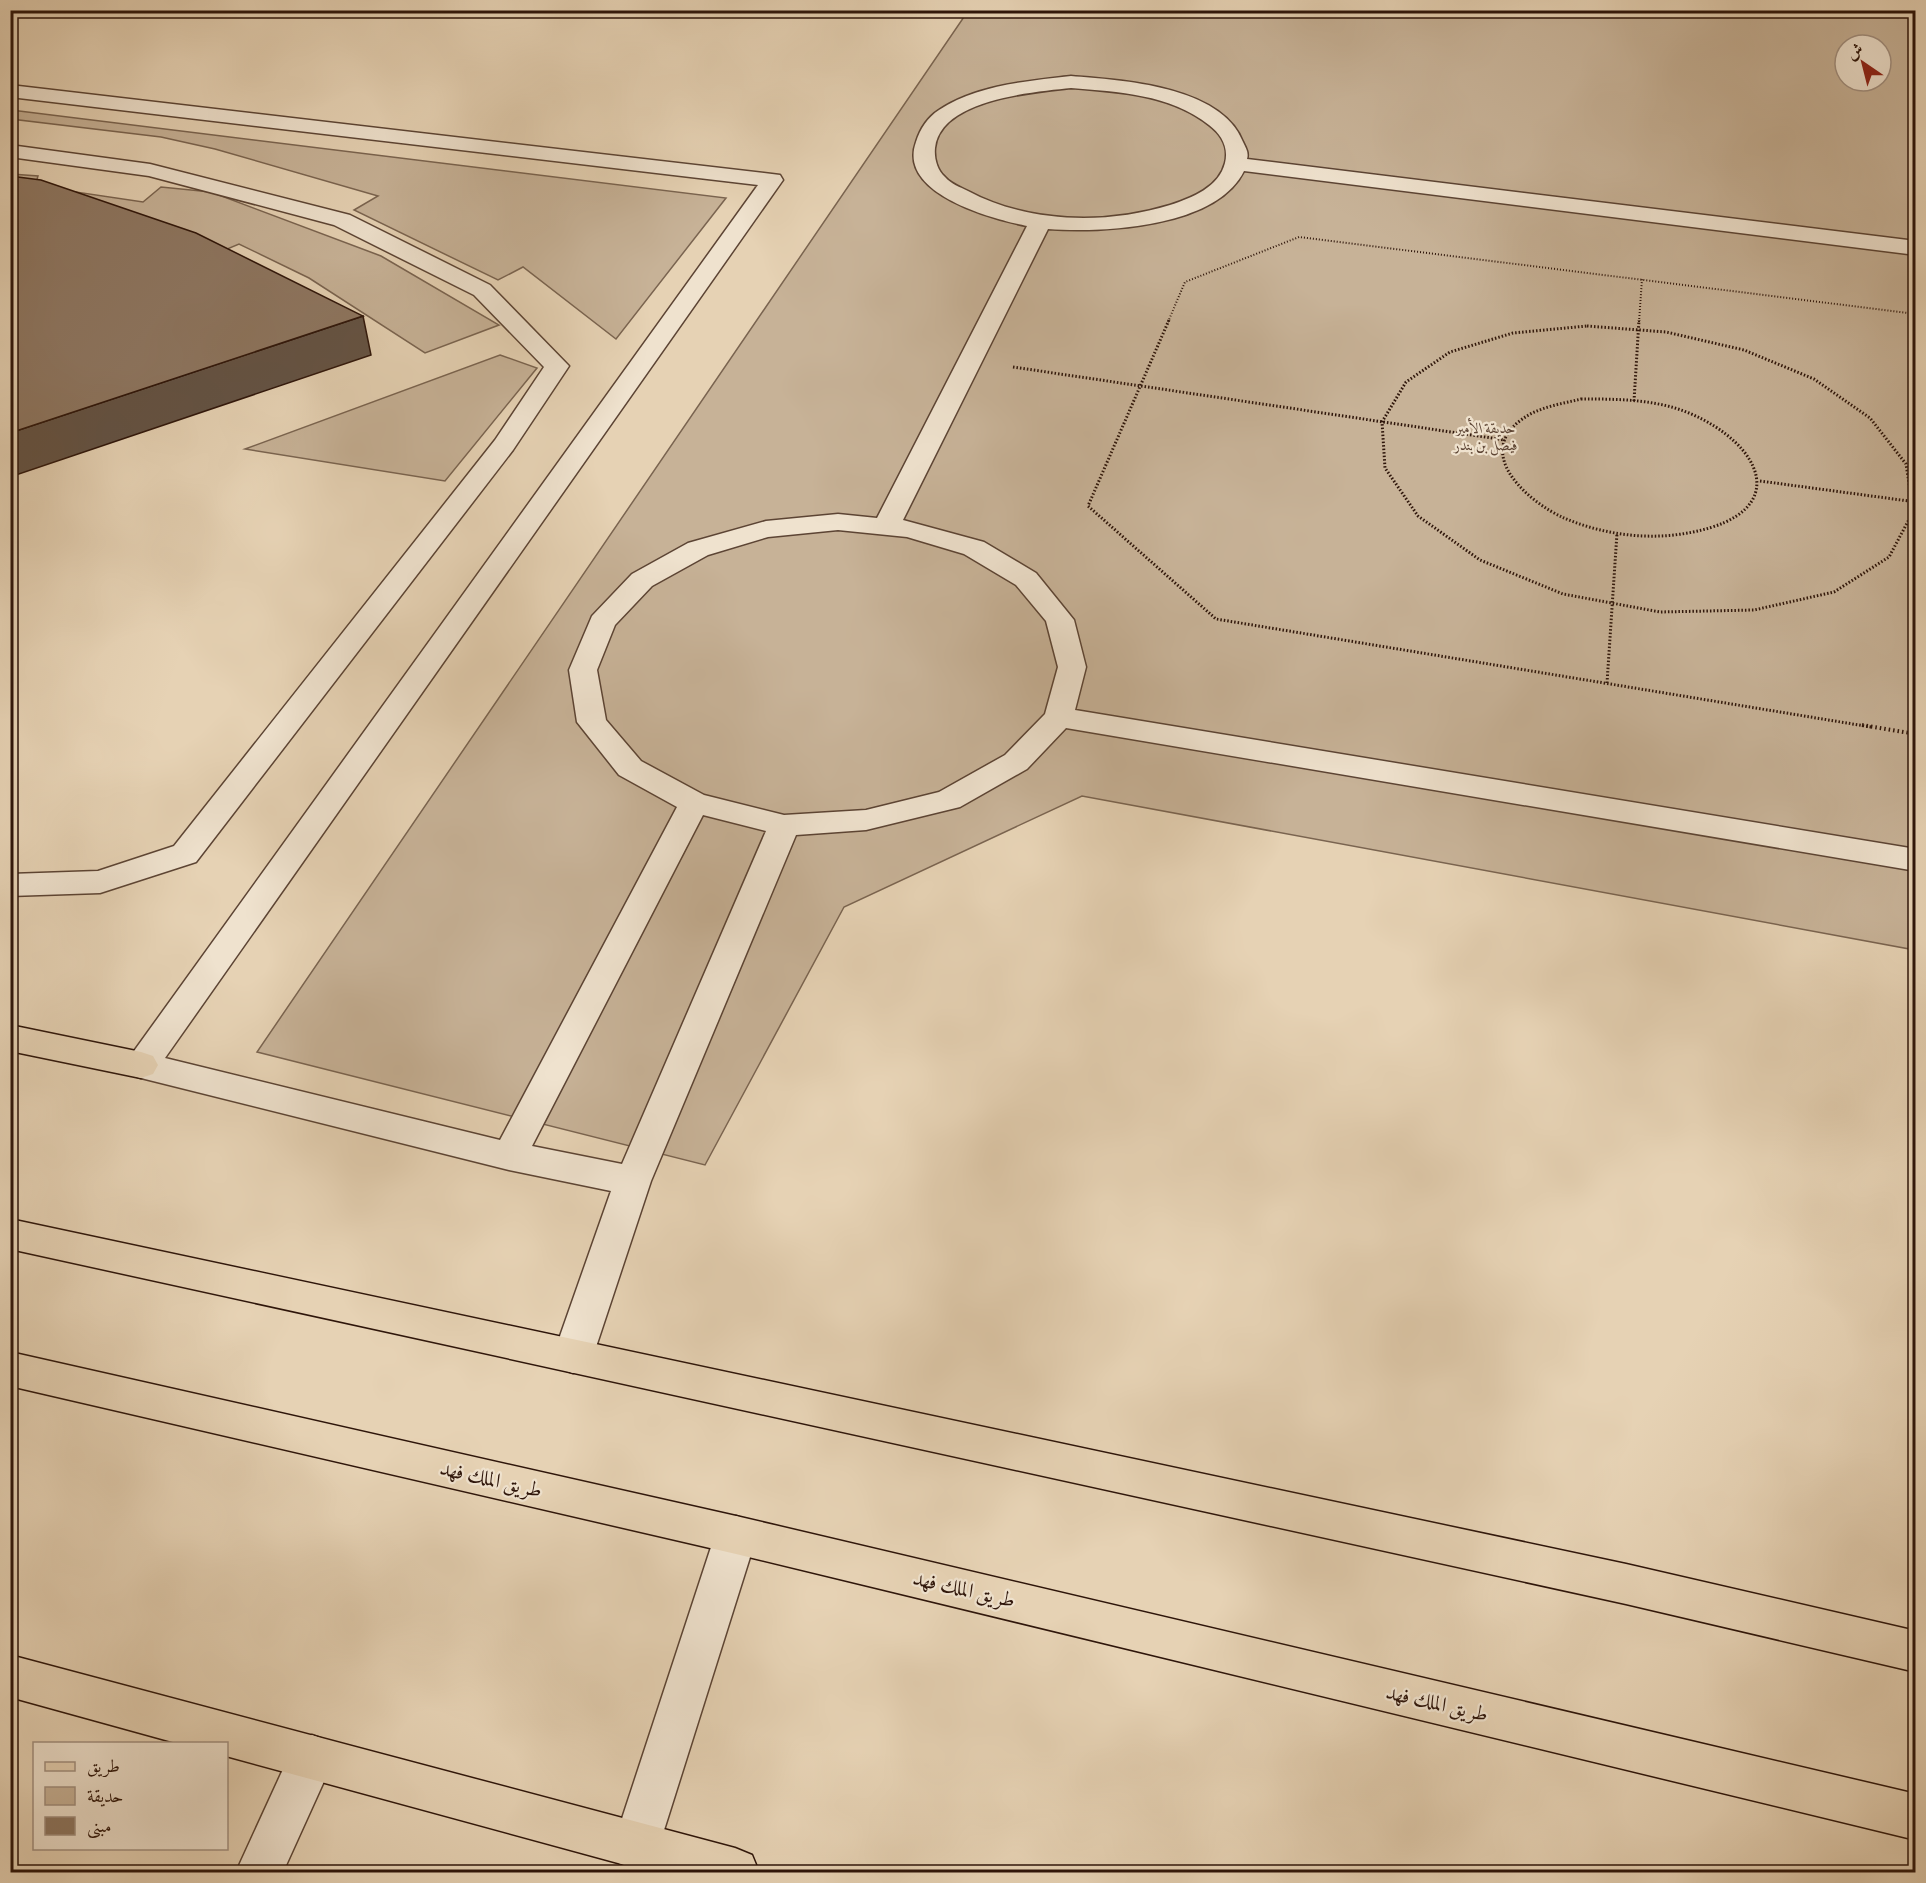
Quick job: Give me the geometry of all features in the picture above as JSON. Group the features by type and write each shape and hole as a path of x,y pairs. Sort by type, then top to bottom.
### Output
{"main road":[{"path":"10,1038 141,1065"},
{"path":"10,1234 1626,1584 1916,1652"},
{"name":"طريق الملك فهد","path":"10,1369 736,1535 1916,1817"},
{"path":"10,1676 735,1872"}],"street":[{"path":"1071,82 1120,86 1167,95 1204,111 1229,131 1238,154 1235,164 1231,178 1206,198 1167,214 1118,223 1064,224 1011,216 968,201 937,182 923,159 926,135 945,114 979,98 1022,87 1071,82"},
{"path":"10,91 772,180 141,1065 509,1156 633,1181"},
{"path":"10,151 150,170 342,220 482,290 558,366 504,445 185,854 100,882 10,885"},
{"path":"1235,164 1916,248"},
{"path":"886,527 1041,220"},
{"path":"838,522 909,529 974,548 1026,579 1060,620 1072,667 1059,717 1016,762 949,800 866,820 784,825 694,803 630,768 592,722 583,670 602,622 642,580 698,549 766,529 838,522"},
{"path":"1059,717 1916,860"},
{"path":"509,1156 694,803"},
{"path":"573,1356 633,1181 784,825"},
{"path":"636,1846 736,1535"},
{"path":"259,1872 312,1757"}],"path":[{"path":"1916,314 1299,237 1185,282 1088,506 1216,619 1916,734"},
{"path":"1634,400 1642,279"},
{"path":"1587,326 1666,332 1744,350 1814,379 1870,418 1906,464 1914,502 1913,512 1889,557 1834,592 1754,610 1660,612 1563,594 1480,560 1418,516 1385,468 1382,422 1406,382 1450,352 1513,333 1587,326"},
{"path":"971,359 1505,440"},
{"path":"1581,399 1634,400 1662,405 1700,418 1731,436 1752,458 1760,481 1753,502 1733,520 1701,532 1661,537 1617,533 1575,522 1540,505 1515,484 1503,461 1505,440 1519,421 1546,407 1581,399"},
{"path":"1760,481 1914,502"},
{"path":"1607,683 1617,533"}],"green space":[{"name":"حديقة الأمير فيصل بن بندر","path":"968,11 1915,11 1915,950 1082,796 844,907 705,1165 257,1052"},
{"path":"11,110 726,198 616,339 523,267 498,280 354,210 378,196 215,149 161,137 11,119"},
{"path":"11,174 38,176 35,186 143,202 161,187 211,192 381,256 499,325 425,353 309,278 239,244 208,257 11,209"},
{"path":"500,355 537,368 445,481 245,449"}],"building":[{"path":"10,176 41,180 196,233 363,316 10,433"}]}
